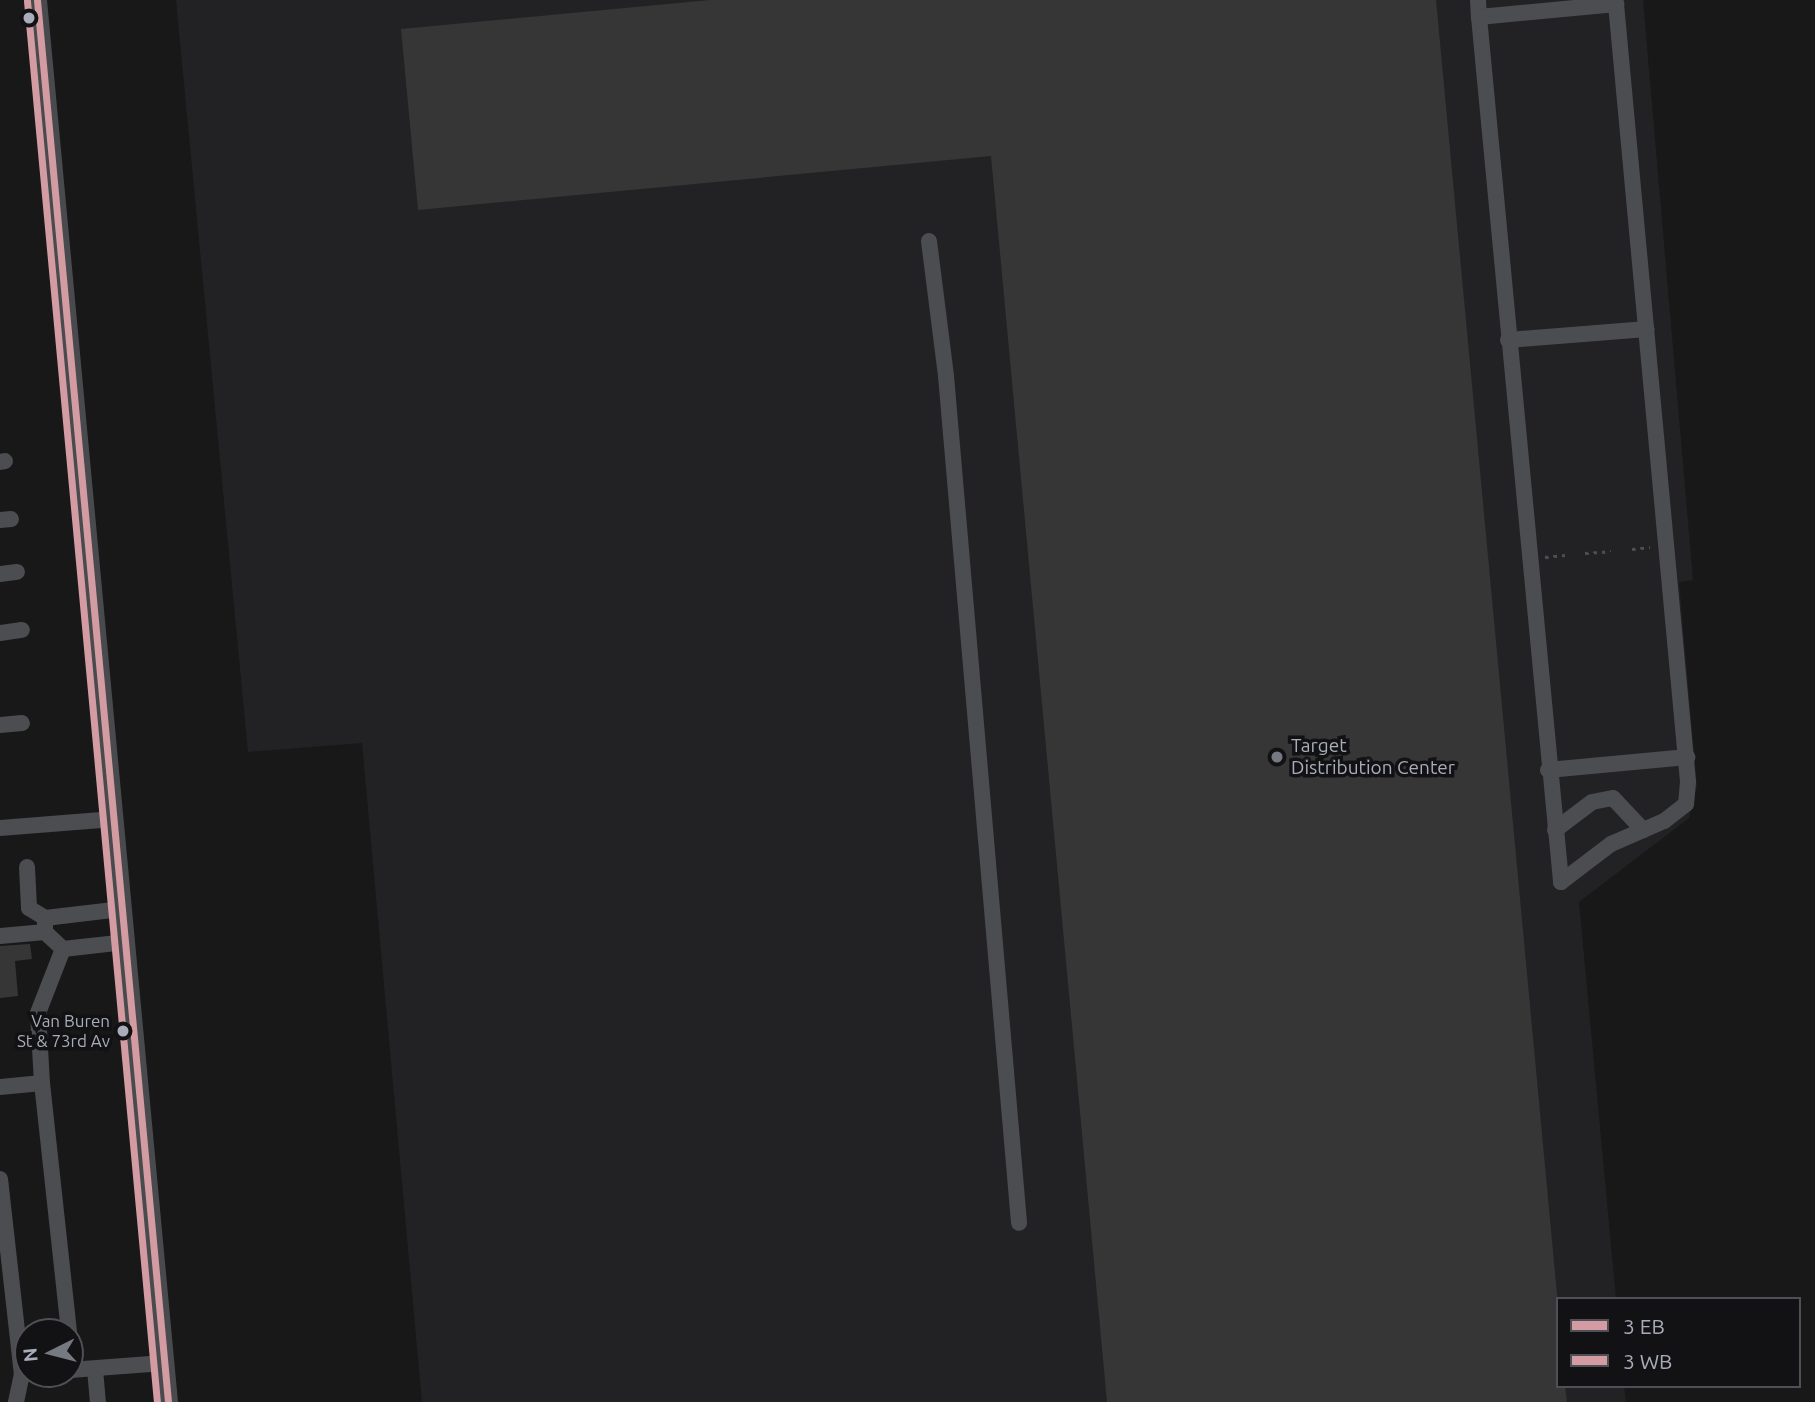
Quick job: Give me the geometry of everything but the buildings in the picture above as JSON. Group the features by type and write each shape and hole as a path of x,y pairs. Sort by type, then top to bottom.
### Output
{"main road":[{"path":"37,0 168,1402"}],"street":[{"path":"1478,0 1479,17 1508,341 1548,770 1561,882 1611,844 1643,830 1686,804 1687,757 1647,328 1616,4 1479,17"},
{"path":"929,241 946,376 1019,1223"},
{"path":"1508,341 1647,328"},
{"path":"0,574 17,572"},
{"path":"0,633 23,630"},
{"path":"0,725 22,723"},
{"path":"1548,770 1687,757"},
{"path":"1555,830 1592,802 1613,798 1643,830"},
{"path":"0,828 114,819"},
{"path":"27,867 29,908 63,949"},
{"path":"0,936 122,909"},
{"path":"63,949 125,942"},
{"path":"63,949 38,1013 68,1318"},
{"path":"0,1087 43,1083"},
{"path":"0,1179 18,1318"},
{"path":"84,1369 164,1363"},
{"path":"95,1369 98,1402"}],"path":[{"path":"1632,549 1656,547"},
{"path":"1585,553 1611,551"},
{"path":"1538,557 1565,555"}],"shaded area":[{"path":"176,0 1643,0 1693,580 1679,582 1697,786 1689,818 1579,902 1616,1297 1556,1297 1556,1388 1624,1388 1626,1402 422,1402 362,743 248,752"}],"transit line":[{"path":"37,0 168,1402"},
{"path":"27,1 157,1402"}],"place":[{"name":"Target Distribution Center","path":"1277,757"},
{"name":"Van Buren St & 73rd Av","path":"123,1031"}]}
